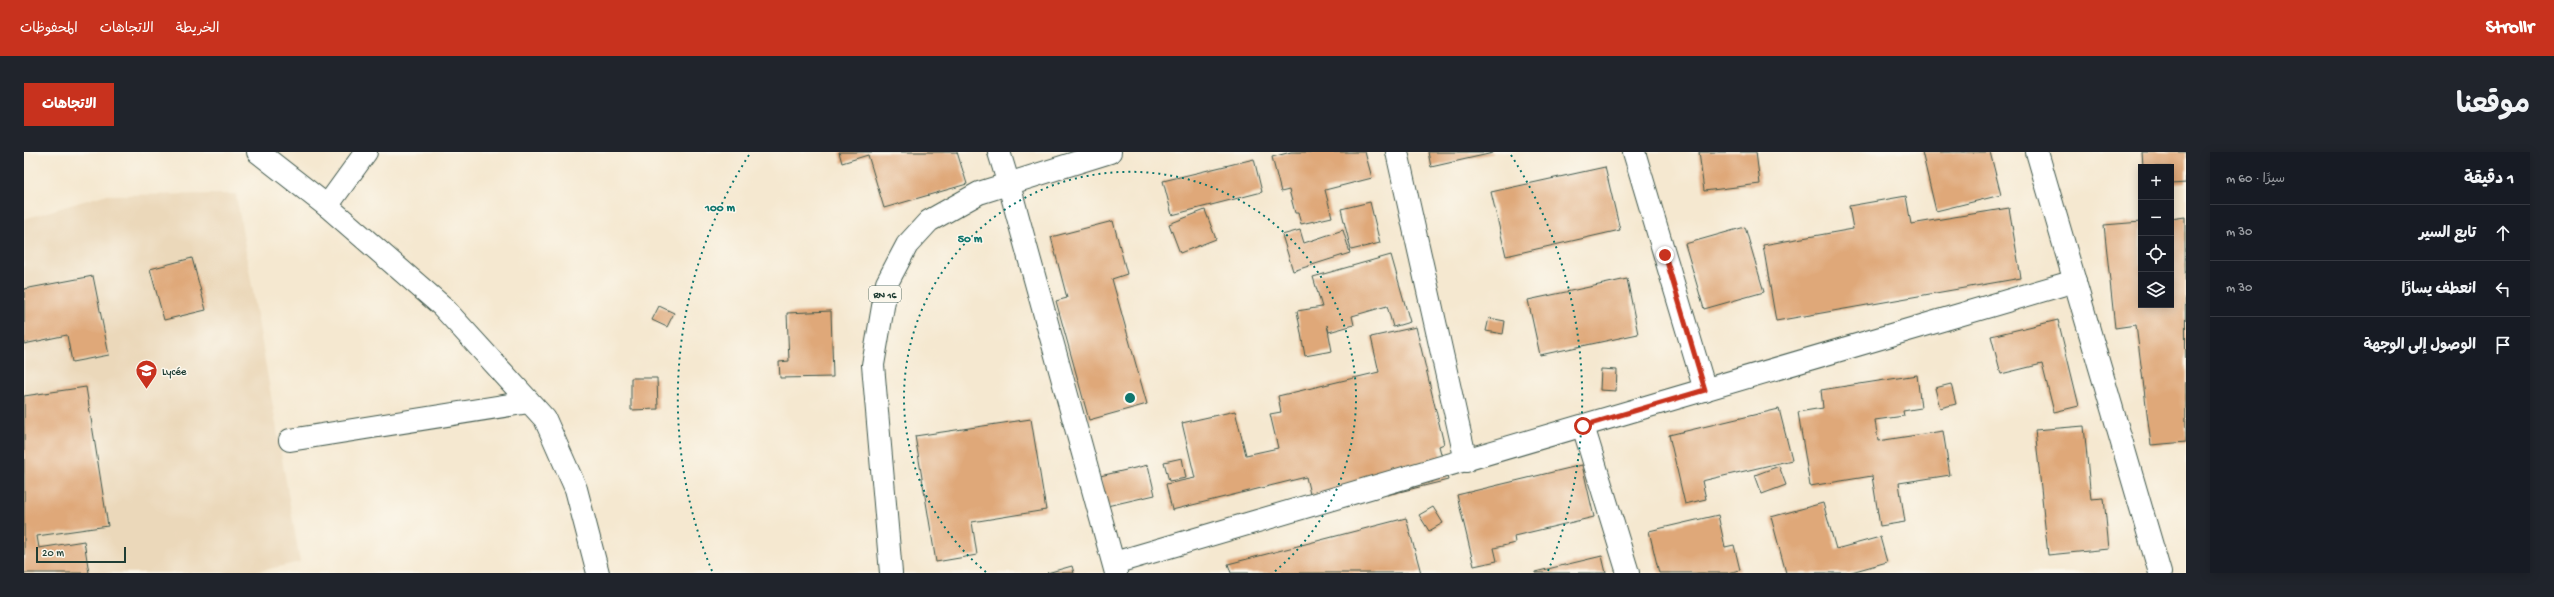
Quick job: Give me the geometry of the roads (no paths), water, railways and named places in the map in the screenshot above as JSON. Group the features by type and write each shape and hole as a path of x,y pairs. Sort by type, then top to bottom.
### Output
{"street":[{"path":"258,152 327,206 442,306 545,419 576,489 598,573"},
{"path":"327,206 366,152"},
{"path":"998,152 1009,185 1115,568 1583,426 2075,281"},
{"name":"RN 16","path":"891,573 873,365 887,283 907,245 929,221 979,193 1009,185 1110,152"},
{"path":"1397,152 1466,461"},
{"path":"1634,152 1705,390"},
{"path":"2037,152 2160,573"},
{"path":"290,440 529,402"},
{"path":"1583,426 1628,573"}],"place":[{"name":"Lycée","path":"147,390"}]}
